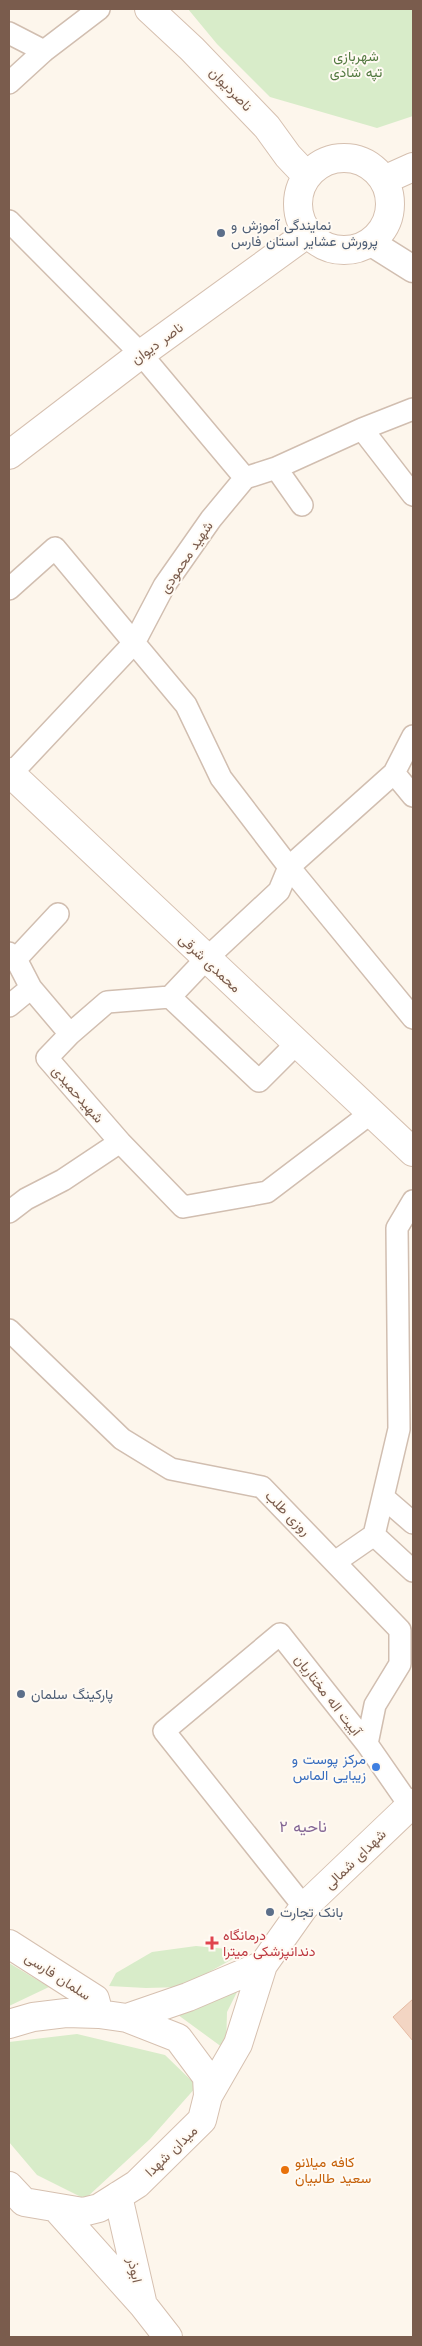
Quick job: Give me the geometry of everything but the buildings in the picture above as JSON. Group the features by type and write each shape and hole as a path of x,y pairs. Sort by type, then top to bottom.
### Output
{"main road":[{"name":"ناصردیوان","path":"149,9 192,49 267,127 288,156 306,175"},
{"path":"347,158 361,161 374,168 384,180 390,193 389,216 378,236 370,242 350,251 334,250 320,244 308,233 300,220 297,202 306,175 318,165 332,159 347,158"},
{"path":"384,180 413,167"},
{"name":"ناصر دیوان","path":"9,455 141,354 308,233"},
{"name":"محمدی شرقی","path":"9,774 413,1152"},
{"name":"شهدای شمالی","path":"263,1965 304,1907 412,1805"},
{"name":"سلمان فارسی","path":"9,1944 95,1999 99,2014"},
{"path":"127,2018 188,1998 263,1965"},
{"path":"208,2096 238,2044 263,1965"},
{"name":"میدان شهدا","path":"9,2024 33,2017 66,2013 99,2014 127,2018 178,2038 206,2076 208,2096 202,2120 138,2184 99,2208 82,2212 24,2202 9,2186"},
{"name":"ابوذر","path":"118,2196 143,2305 168,2337"},
{"path":"57,2209 143,2305"}],"street":[{"path":"9,83 44,51 100,9"},
{"path":"9,33 44,51"},
{"path":"9,221 141,354 245,478 276,468 362,429 413,409"},
{"path":"370,242 413,269"},
{"path":"362,429 413,495"},
{"path":"276,468 302,505"},
{"name":"شهید محمودی","path":"9,774 134,643 164,586 211,519 245,478"},
{"path":"9,589 55,548 186,705 221,778 289,867 413,1018"},
{"path":"58,914 12,956 31,988 70,1034 107,1002 170,997 206,958 279,891 289,867 394,773 413,736"},
{"path":"394,773 413,796"},
{"path":"9,1006 31,988"},
{"path":"170,997 259,1081 297,1043"},
{"name":"شهیدحمیدی","path":"70,1034 46,1058 120,1142"},
{"path":"9,1212 26,1199 63,1180 120,1142 183,1207 267,1192 372,1113"},
{"path":"335,1562 374,1535 399,1429 397,1228 413,1201"},
{"name":"روزی طلب","path":"9,1330 122,1439 171,1469 262,1487 400,1630 400,1664 375,1705 367,1744"},
{"path":"384,1497 413,1523"},
{"path":"374,1535 413,1572"},
{"name":"آییت اله مختاریان","path":"304,1907 164,1731 280,1634 367,1744 412,1805"}],"green space":[{"name":"شهربازی تپه شادی","path":"188,9 413,9 413,116 377,128 270,97 217,44"},
{"path":"196,1946 247,1951 182,1987 109,1986 116,1973 152,1952"},
{"path":"9,1963 49,1987 9,2006"},
{"path":"241,1984 227,2012 226,2050 174,2012"},
{"path":"77,2034 165,2055 197,2086 150,2139 85,2199 37,2175 9,2142 9,2042"}],"place":[{"name":"نمایندگی آموزش و پرورش عشایر استان فارس","path":"221,233"},
{"name":"پارکینگ سلمان","path":"21,1694"},
{"name":"مرکز پوست و زیبایی الماس","path":"376,1767"},
{"name":"بانک تجارت","path":"270,1912"},
{"name":"درمانگاه دندانپزشکی میترا","path":"212,1943"},
{"name":"کافه میلانو سعید طالبیان","path":"285,2170"}],"district":[{"name":"ناحیه ۲","path":"303,1826"}]}
